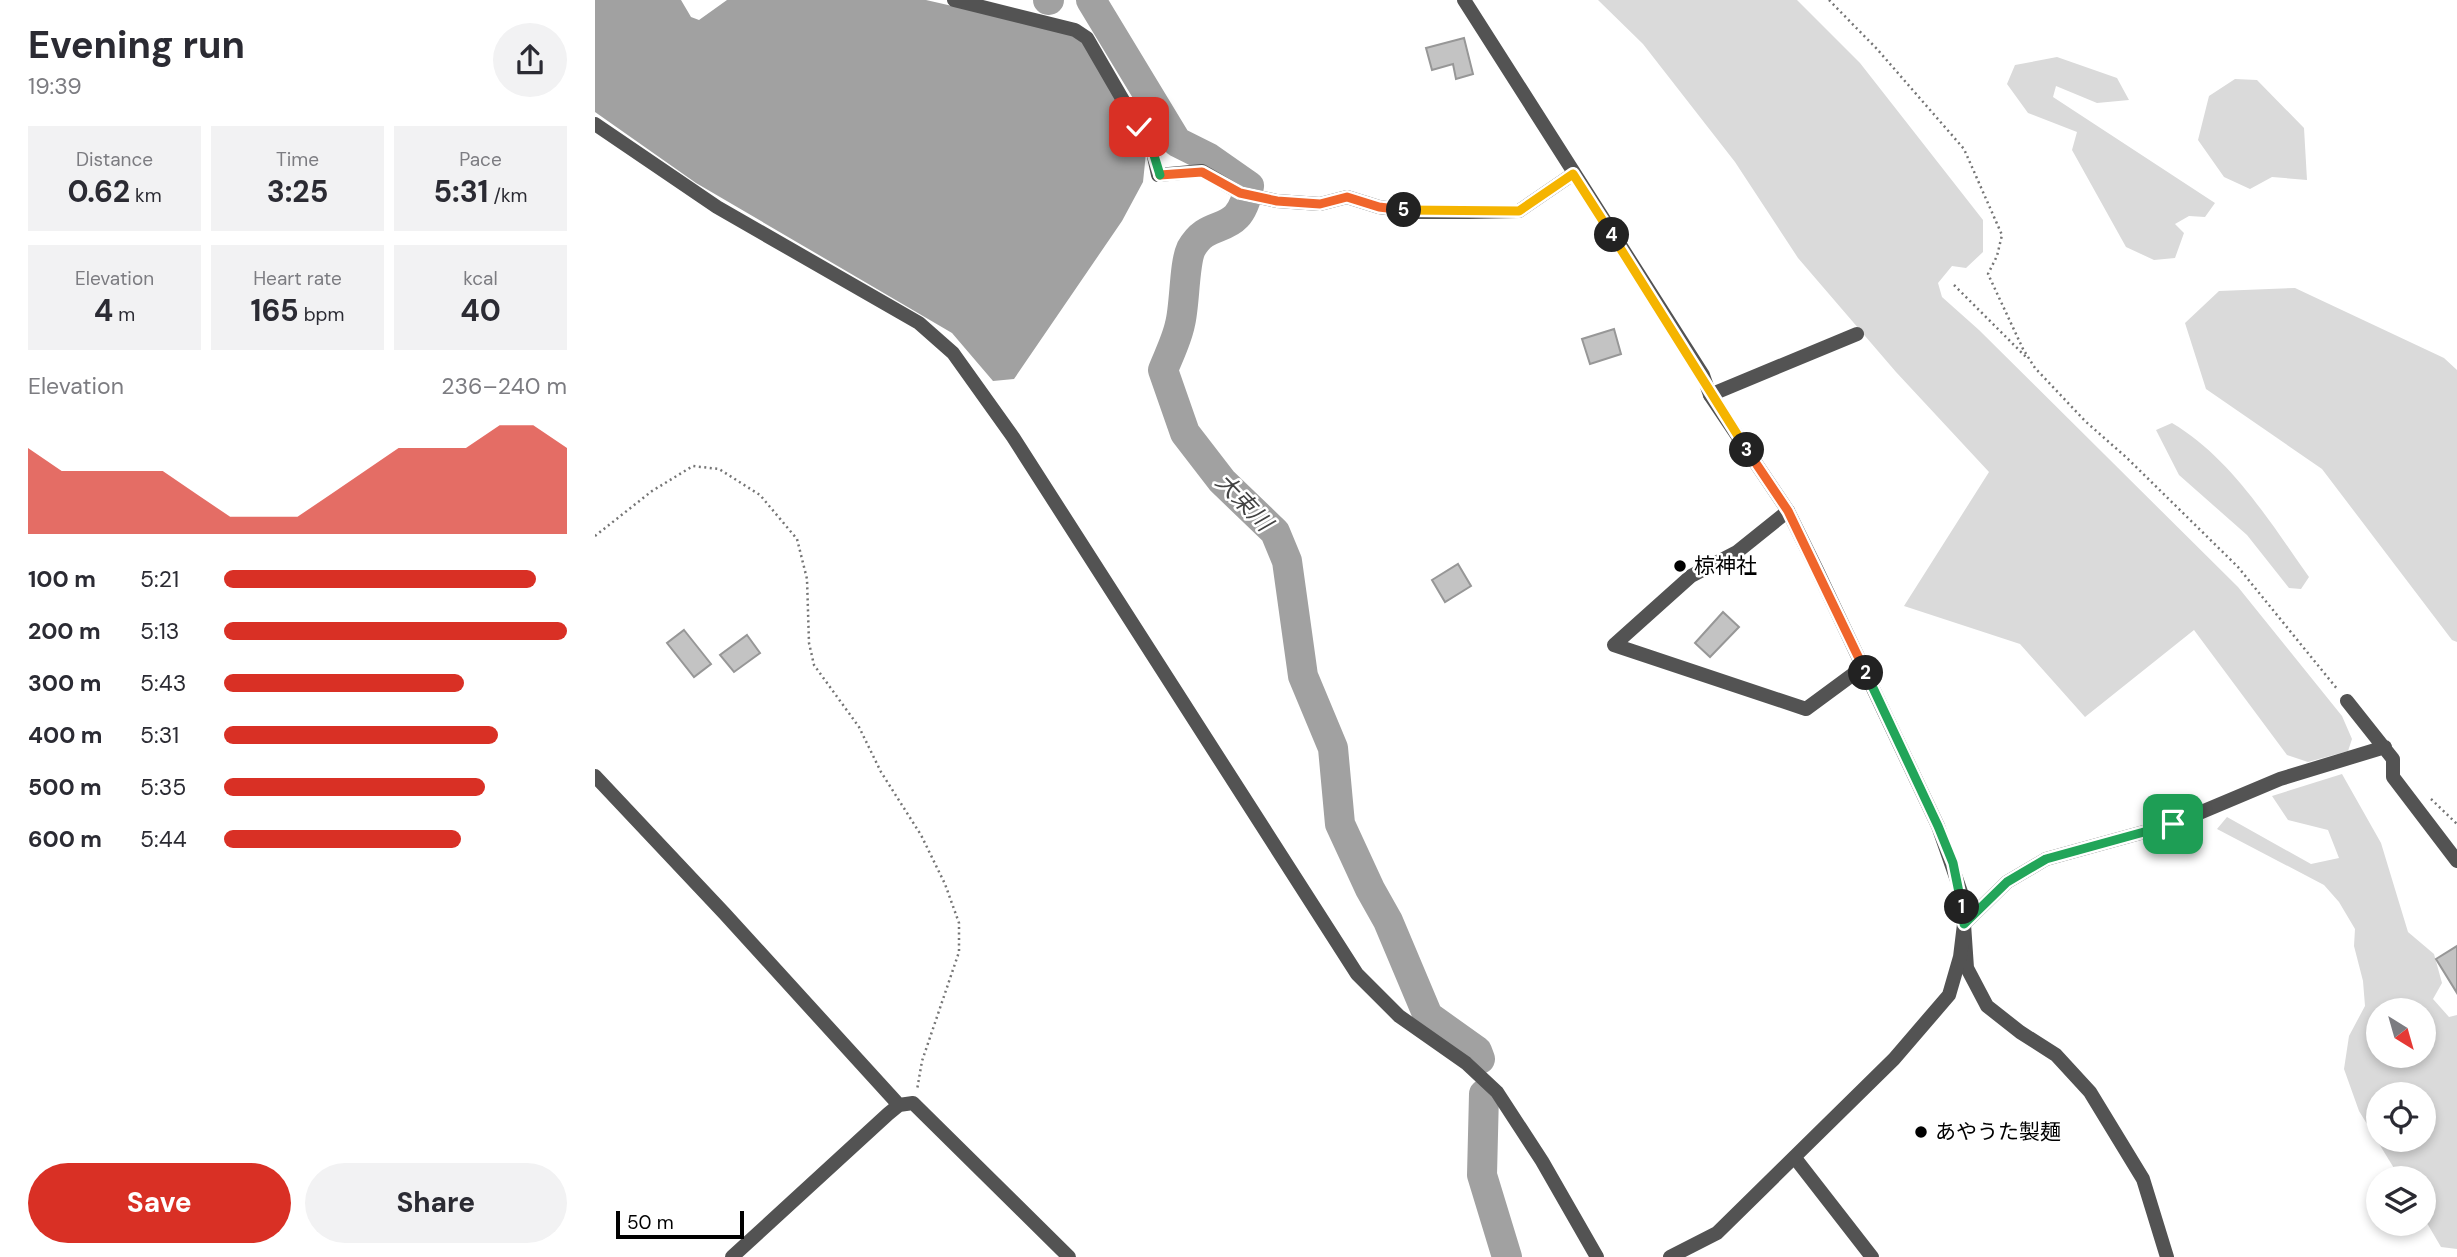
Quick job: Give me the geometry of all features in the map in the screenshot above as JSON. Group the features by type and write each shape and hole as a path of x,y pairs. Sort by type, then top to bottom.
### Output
{"street":[{"path":"954,0 1075,30 1087,38 1153,152 1158,175 1202,172 1246,195 1320,204 1347,197 1379,207 1416,212 1519,211 1573,174"},
{"path":"1464,0 1703,375 1710,395 1788,511 1943,838 1961,892 1967,968 1987,1006 2019,1032 2056,1055 2090,1092 2143,1179 2167,1257"},
{"path":"595,124 717,207 919,323 953,353 1013,437 1357,974 1398,1016 1466,1063 1497,1092 1542,1161 1597,1257"},
{"path":"1710,395 1857,334"},
{"path":"1788,511 1737,552 1691,576 1613,645 1806,709 1863,667"},
{"path":"2347,701 2385,747 2393,759 2393,777 2457,861"},
{"path":"1670,1257 1717,1233 1894,1059 1948,995 1960,957 1964,924 2007,882 2046,859 2173,824 2280,779 2385,747"},
{"path":"595,776 906,1104 1069,1257"},
{"path":"732,1257 906,1104"},
{"path":"1794,1158 1872,1257"}],"path":[{"path":"1829,0 1877,49 1964,149 2002,235 1997,257 1988,274 2031,361"},
{"path":"1954,285 2031,361 2085,421 2127,458 2238,567 2347,701"},
{"path":"595,536 652,491 693,466 719,469 760,495 797,539 807,579 809,643 814,665 859,727 881,772 921,835 945,884 959,923 959,951 906,1104"}],"shaded area":[{"path":"595,0 681,0 691,17 699,20 727,0 926,0 1067,32 1086,43 1146,153 1143,182 1122,221 1014,379 993,381 952,333 696,183 595,112"},
{"path":"1598,0 1797,0 1860,63 1983,220 1983,252 1966,268 1952,266 1938,283 1942,297 1979,330 2238,587 2342,716 2352,739 2348,751 2308,762 2287,755 2194,630 2085,717 2020,644 1904,606 1989,472 1896,372 1798,258 1735,162 1643,44"},
{"path":"2057,57 2117,78 2129,100 2097,103 2056,86 2053,97 2215,203 2205,217 2189,216 2175,224 2184,233 2175,258 2154,260 2126,247 2072,150 2077,132 2028,113 2007,84 2015,65"},
{"path":"2235,79 2257,80 2304,128 2307,180 2272,177 2250,189 2224,177 2198,140 2209,96"},
{"path":"2295,288 2444,358 2457,370 2457,642 2452,640 2322,469 2206,389 2185,323 2219,291"},
{"path":"2172,423 2213,454 2248,492 2309,577 2301,589 2289,588 2247,535 2179,475 2156,430"},
{"path":"2342,774 2381,843 2408,932 2434,954 2442,983 2434,998 2366,998 2366,1068 2436,1068 2436,1002 2449,1017 2457,1015 2457,1249 2441,1247 2435,1236 2436,1166 2393,1166 2384,1152 2436,1152 2436,1082 2366,1082 2366,1122 2359,1111 2344,1069 2349,1036 2365,1006 2363,981 2354,946 2355,929 2339,902 2324,885 2217,829 2227,817 2311,864 2339,858 2328,830 2288,820 2272,796"}],"building":[{"path":"1464,38 1473,74 1456,79 1453,64 1432,70 1426,48"},
{"path":"1614,329 1621,354 1590,364 1582,339"},
{"path":"1458,564 1471,586 1445,602 1432,580"},
{"path":"1723,612 1739,627 1710,657 1695,643"},
{"path":"684,630 711,664 694,677 667,643"},
{"path":"747,635 760,653 734,672 720,655"},
{"path":"2457,946 2457,993 2436,959"}],"waterway":[{"name":"大束川","path":"1091,0 1177,142 1209,158 1249,186 1238,214 1231,221 1207,232 1191,249 1180,324 1163,370 1185,433 1222,481 1275,532 1287,561 1303,676 1333,748 1340,824 1388,921 1428,1016 1477,1051 1480,1059"},
{"name":"大束川","path":"1484,1094 1482,1175 1507,1257"}],"place":[{"name":"椋神社","path":"1680,566"},
{"name":"あやうた製麺","path":"1921,1132"}],"route":[{"path":"1139,127 1153,152 1158,175 1202,172 1240,193 1277,201 1320,204 1347,197 1379,207 1416,212 1519,211 1573,174 1703,375 1710,395 1788,511 1938,826 1961,892 1964,924 2007,882 2046,859 2173,824"}]}
